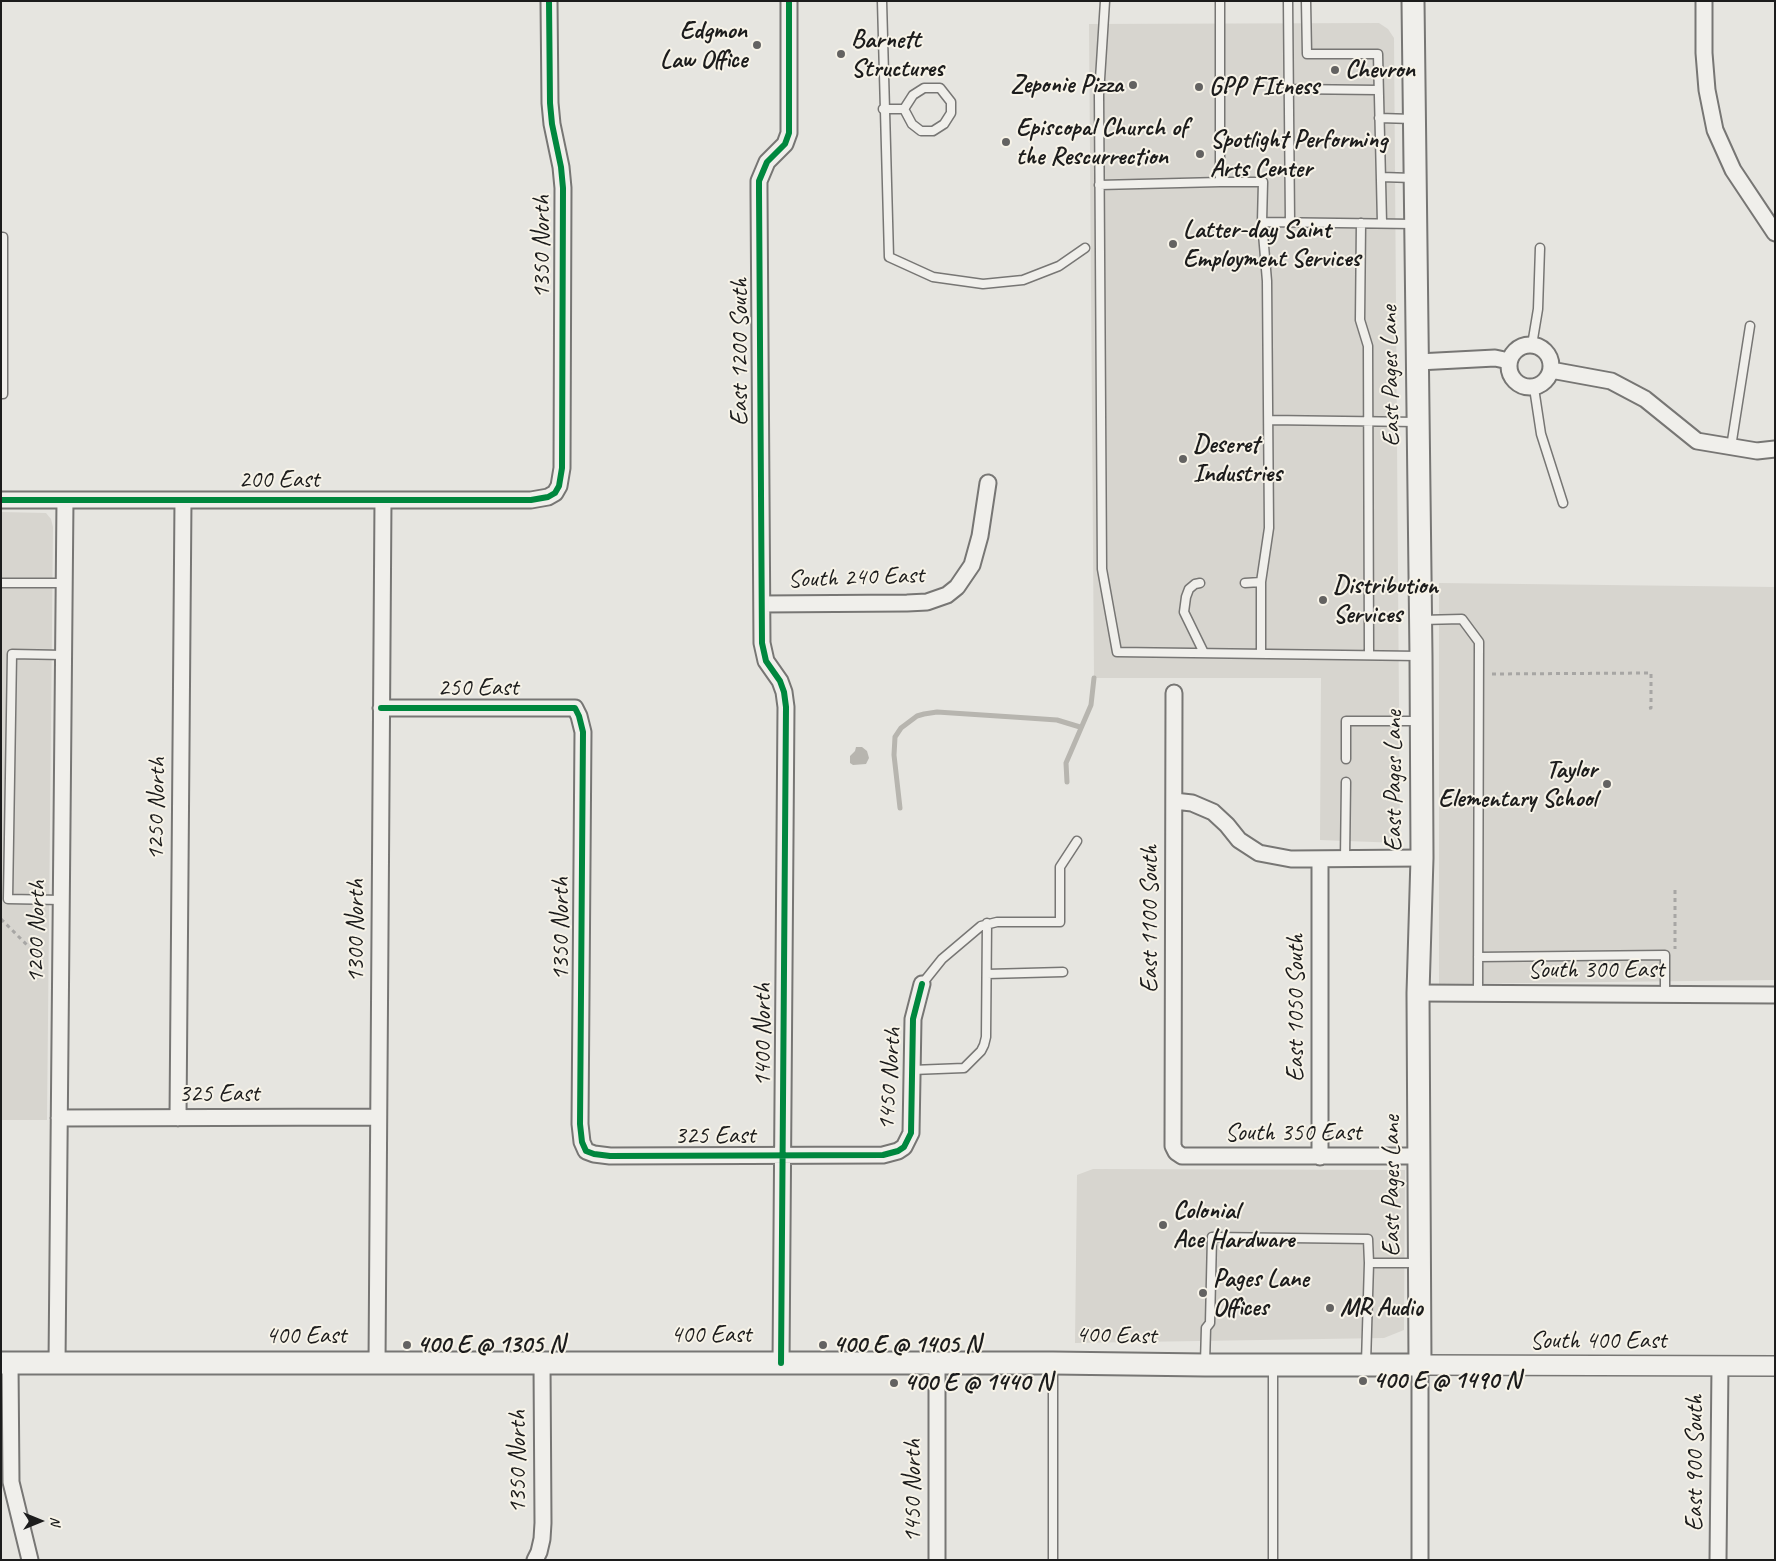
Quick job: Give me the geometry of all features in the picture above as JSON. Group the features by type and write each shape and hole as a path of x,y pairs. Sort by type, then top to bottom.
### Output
{"main road":[{"name":"East Pages Lane","path":"1413,1 1420,422 1422,858 1418,993 1420,1365"},
{"name":"400 East","path":"6,1363 1420,1365"}],"street":[{"name":"1350 North","path":"549,1 550,108 563,188 562,468 559,486 555,493"},
{"name":"East 1200 South","path":"786,706 780,681 770,668 764,652 759,181 767,162 785,144 789,133 789,1"},
{"path":"1704,1 1704,53 1707,90 1715,130 1733,170 1775,233"},
{"path":"1532,345 1541,348 1547,353 1551,363 1551,370 1544,383 1534,388 1524,387 1517,383 1511,376 1509,361 1516,350 1523,346 1532,345"},
{"path":"1418,362 1495,358 1509,361"},
{"path":"1551,370 1611,381 1645,399 1696,441 1757,451 1775,449"},
{"name":"South 240 East","path":"762,604 907,603 927,602 947,595 957,587 972,565 980,536 988,483"},
{"name":"200 East","path":"1,500 531,500 548,497 555,493"},
{"name":"1200 North","path":"57,1363 65,500"},
{"name":"1250 North","path":"178,1118 183,500"},
{"name":"1300 North","path":"377,1363 383,500"},
{"name":"East 1100 South","path":"1173,1146 1174,693"},
{"name":"1400 North","path":"782,1363 786,706"},
{"name":"250 East","path":"381,708 575,708"},
{"name":"1350 North","path":"575,708 583,732 580,1124 582,1142 586,1151"},
{"path":"1174,801 1192,802 1213,812 1239,840 1259,853 1291,859 1320,860 1422,858"},
{"name":"East 1050 South","path":"1320,860 1320,1157"},
{"name":"1450 North","path":"904,1147 911,1133 912,1126 913,1019 922,984"},
{"name":"South 300 East","path":"1418,993 1775,995"},
{"name":"325 East","path":"59,1118 378,1117"},
{"name":"South 350 East","path":"1173,1146 1176,1152 1182,1156 1419,1156"},
{"name":"325 East","path":"586,1151 610,1156 883,1155 890,1154 904,1147"},
{"path":"6,1363 11,1482 30,1560"},
{"name":"1350 North","path":"535,1560 542,1539 543,1523 542,1363"},
{"name":"1450 North","path":"937,1363 937,1560"},
{"name":"South 400 East","path":"1420,1365 1775,1366"},
{"name":"East Pages Lane","path":"1420,1365 1420,1560"},
{"name":"East 900 South","path":"1718,1560 1720,1366"}],"lane":[{"path":"882,1 883,109 889,257 933,277 983,284 1023,280 1059,266 1085,248"},
{"path":"1105,1 1099,95 1102,569 1117,652 1421,656"},
{"path":"1220,1 1220,182"},
{"path":"1288,1 1290,222"},
{"path":"1306,1 1307,54 1378,54 1382,223"},
{"path":"924,88 940,88 951,102 951,113 944,124 933,131 920,131 912,124 904,109 914,95 924,88"},
{"path":"1289,89 1378,90"},
{"path":"883,109 904,109"},
{"path":"1379,118 1414,119"},
{"path":"1381,177 1415,178"},
{"path":"1099,185 1263,182 1262,222 1267,281 1269,528 1261,582 1261,654"},
{"path":"1262,222 1416,224"},
{"path":"1361,223 1360,320 1368,346 1370,655"},
{"path":"1,237 3,237 3,394 1,394"},
{"path":"1532,345 1538,309 1540,248"},
{"path":"1732,447 1750,326"},
{"path":"1534,388 1541,434 1563,503"},
{"path":"1269,420 1420,422"},
{"path":"1245,583 1261,582"},
{"path":"3,583 64,583"},
{"path":"1200,583 1195,584 1189,589 1184,612 1204,653"},
{"path":"1421,620 1462,619 1479,642 1478,993"},
{"path":"62,900 8,899 12,654 64,655"},
{"path":"1346,759 1346,722 1421,722"},
{"path":"1345,859 1346,782"},
{"path":"922,984 942,959 976,929 987,923 1060,922 1060,867 1077,841"},
{"path":"912,1070 964,1068 981,1051 986,1037 987,923"},
{"path":"1478,957 1665,956 1665,994"},
{"path":"987,974 1063,972"},
{"path":"1205,1365 1206,1328 1210,1324 1212,1237 1368,1239 1366,1366"},
{"path":"1369,1263 1420,1263"},
{"path":"1052,1363 1053,1560"},
{"path":"1273,1364 1273,1560"}],"path":[{"path":"1492,674 1651,673 1651,708 1646,709"},
{"path":"1675,890 1675,957"},
{"path":"1,918 42,960"}],"shaded area":[{"path":"1379,23 1388,29 1394,38 1400,843 1320,840 1321,678 1094,678 1089,24"},
{"path":"1,512 46,513 51,519 53,527 47,1120 1,1120"},
{"name":"Taylor Elementary School","path":"1439,583 1775,587 1775,980 1439,984"},
{"path":"856,747 862,747 867,751 869,758 866,764 853,765 850,763 850,756"},
{"path":"1093,1169 1405,1170 1404,1330 1384,1338 1075,1343 1077,1175"}],"waterway":[{"path":"1067,782 1066,763 1091,705 1094,678"},
{"path":"900,808 894,755 895,737 901,728 917,716 937,712 1028,718 1057,720 1080,727"}],"cycle path":[{"path":"1,500 531,500 548,497 555,493 559,486 562,468 563,188 550,103 549,1"},
{"path":"781,1363 786,707 780,681 766,661 762,643 759,181 767,162 785,144 789,133 789,1"},
{"path":"381,708 575,708 579,716 583,732 580,1124 582,1142 586,1151 610,1156 883,1155 898,1151 904,1147 911,1133 913,1019 922,984"}],"place":[{"name":"Edgmon Law Office","path":"757,45"},
{"name":"Barnett Structures","path":"841,54"},
{"name":"Chevron","path":"1335,70"},
{"name":"Zeponie Pizza","path":"1133,85"},
{"name":"GPP FItness","path":"1199,87"},
{"name":"Episcopal Church of the Rescurrection","path":"1006,142"},
{"name":"Spotlight Performing Arts Center","path":"1200,154"},
{"name":"Latter-day Saint Employment Services","path":"1173,244"},
{"name":"Deseret Industries","path":"1183,459"},
{"name":"Distribution Services","path":"1323,600"},
{"name":"Taylor Elementary School","path":"1607,784"},
{"name":"Colonial Ace Hardware","path":"1163,1225"},
{"name":"Pages Lane Offices","path":"1203,1293"},
{"name":"MR Audio","path":"1330,1308"},
{"name":"400 E @ 1305 N","path":"407,1345"},
{"name":"400 E @ 1405 N","path":"823,1345"},
{"name":"400 E @ 1490 N","path":"1363,1381"},
{"name":"400 E @ 1440 N","path":"894,1383"}]}
